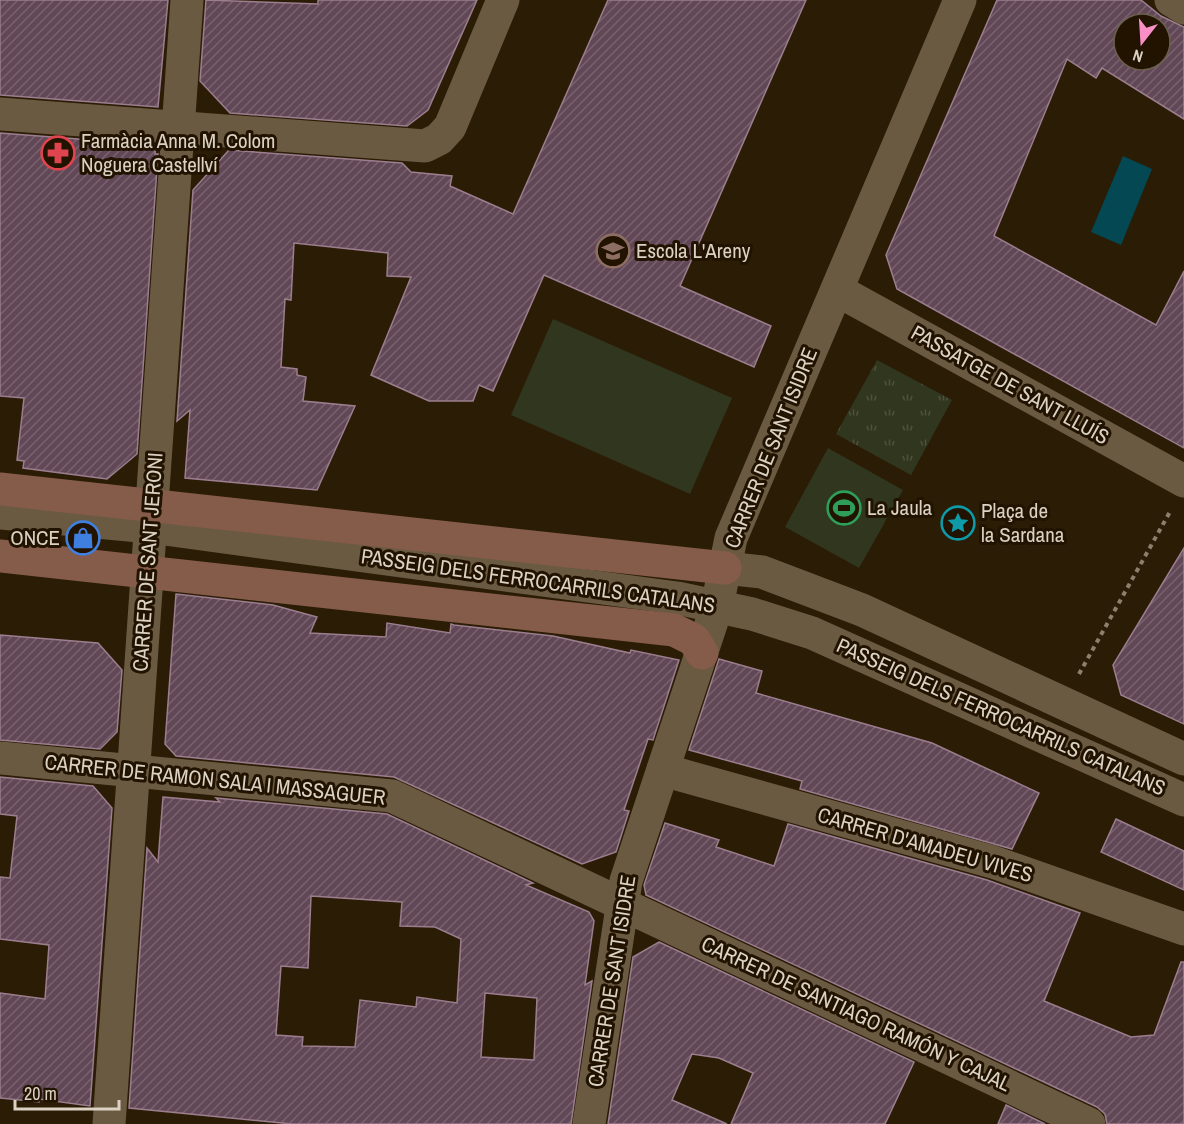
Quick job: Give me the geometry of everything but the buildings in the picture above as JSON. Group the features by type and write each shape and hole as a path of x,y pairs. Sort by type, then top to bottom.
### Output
{"street":[{"name":"CARRER DE SANT JERONI","path":"109,1124 187,0"},
{"path":"0,114 425,146 439,139 450,127 502,0"},
{"name":"CARRER DE SANT ISIDRE","path":"589,1124 626,881 717,606 731,538 960,0"},
{"path":"1171,0 1184,8"},
{"name":"PASSATGE DE SANT LLUÍS","path":"837,290 1178,494"},
{"name":"PASSEIG DELS FERROCARRILS CATALANS","path":"0,489 151,516 666,596 717,606 812,633 1184,800"},
{"name":"PASSEIG DELS FERROCARRILS CATALANS","path":"0,513 151,516 762,572 862,610 1184,759"},
{"name":"PASSEIG DELS FERROCARRILS CATALANS","path":"0,556 674,630 694,640 702,653"},
{"name":"CARRER DE RAMON SALA I MASSAGUER","path":"0,758 392,796 622,904"},
{"name":"CARRER D'AMADEU VIVES","path":"663,770 993,862 1184,929"},
{"name":"CARRER DE SANTIAGO RAMÓN Y CAJAL","path":"622,904 1089,1124"}],"path":[{"path":"1062,703 1178,494"}],"green space":[{"path":"553,319 732,398 690,494 511,415"},
{"path":"877,360 952,400 911,475 836,434"},
{"name":"La Jaula","path":"828,448 903,490 859,568 785,527"}],"water":[{"path":"1123,156 1152,169 1121,245 1091,232"}],"place":[{"name":"Farmàcia Anna M. Colom Noguera Castellví","path":"58,153"},
{"name":"Escola L'Areny","path":"613,251"},
{"name":"La Jaula","path":"844,508"},
{"name":"Plaça de la Sardana","path":"958,523"},
{"name":"ONCE","path":"83,538"}]}
